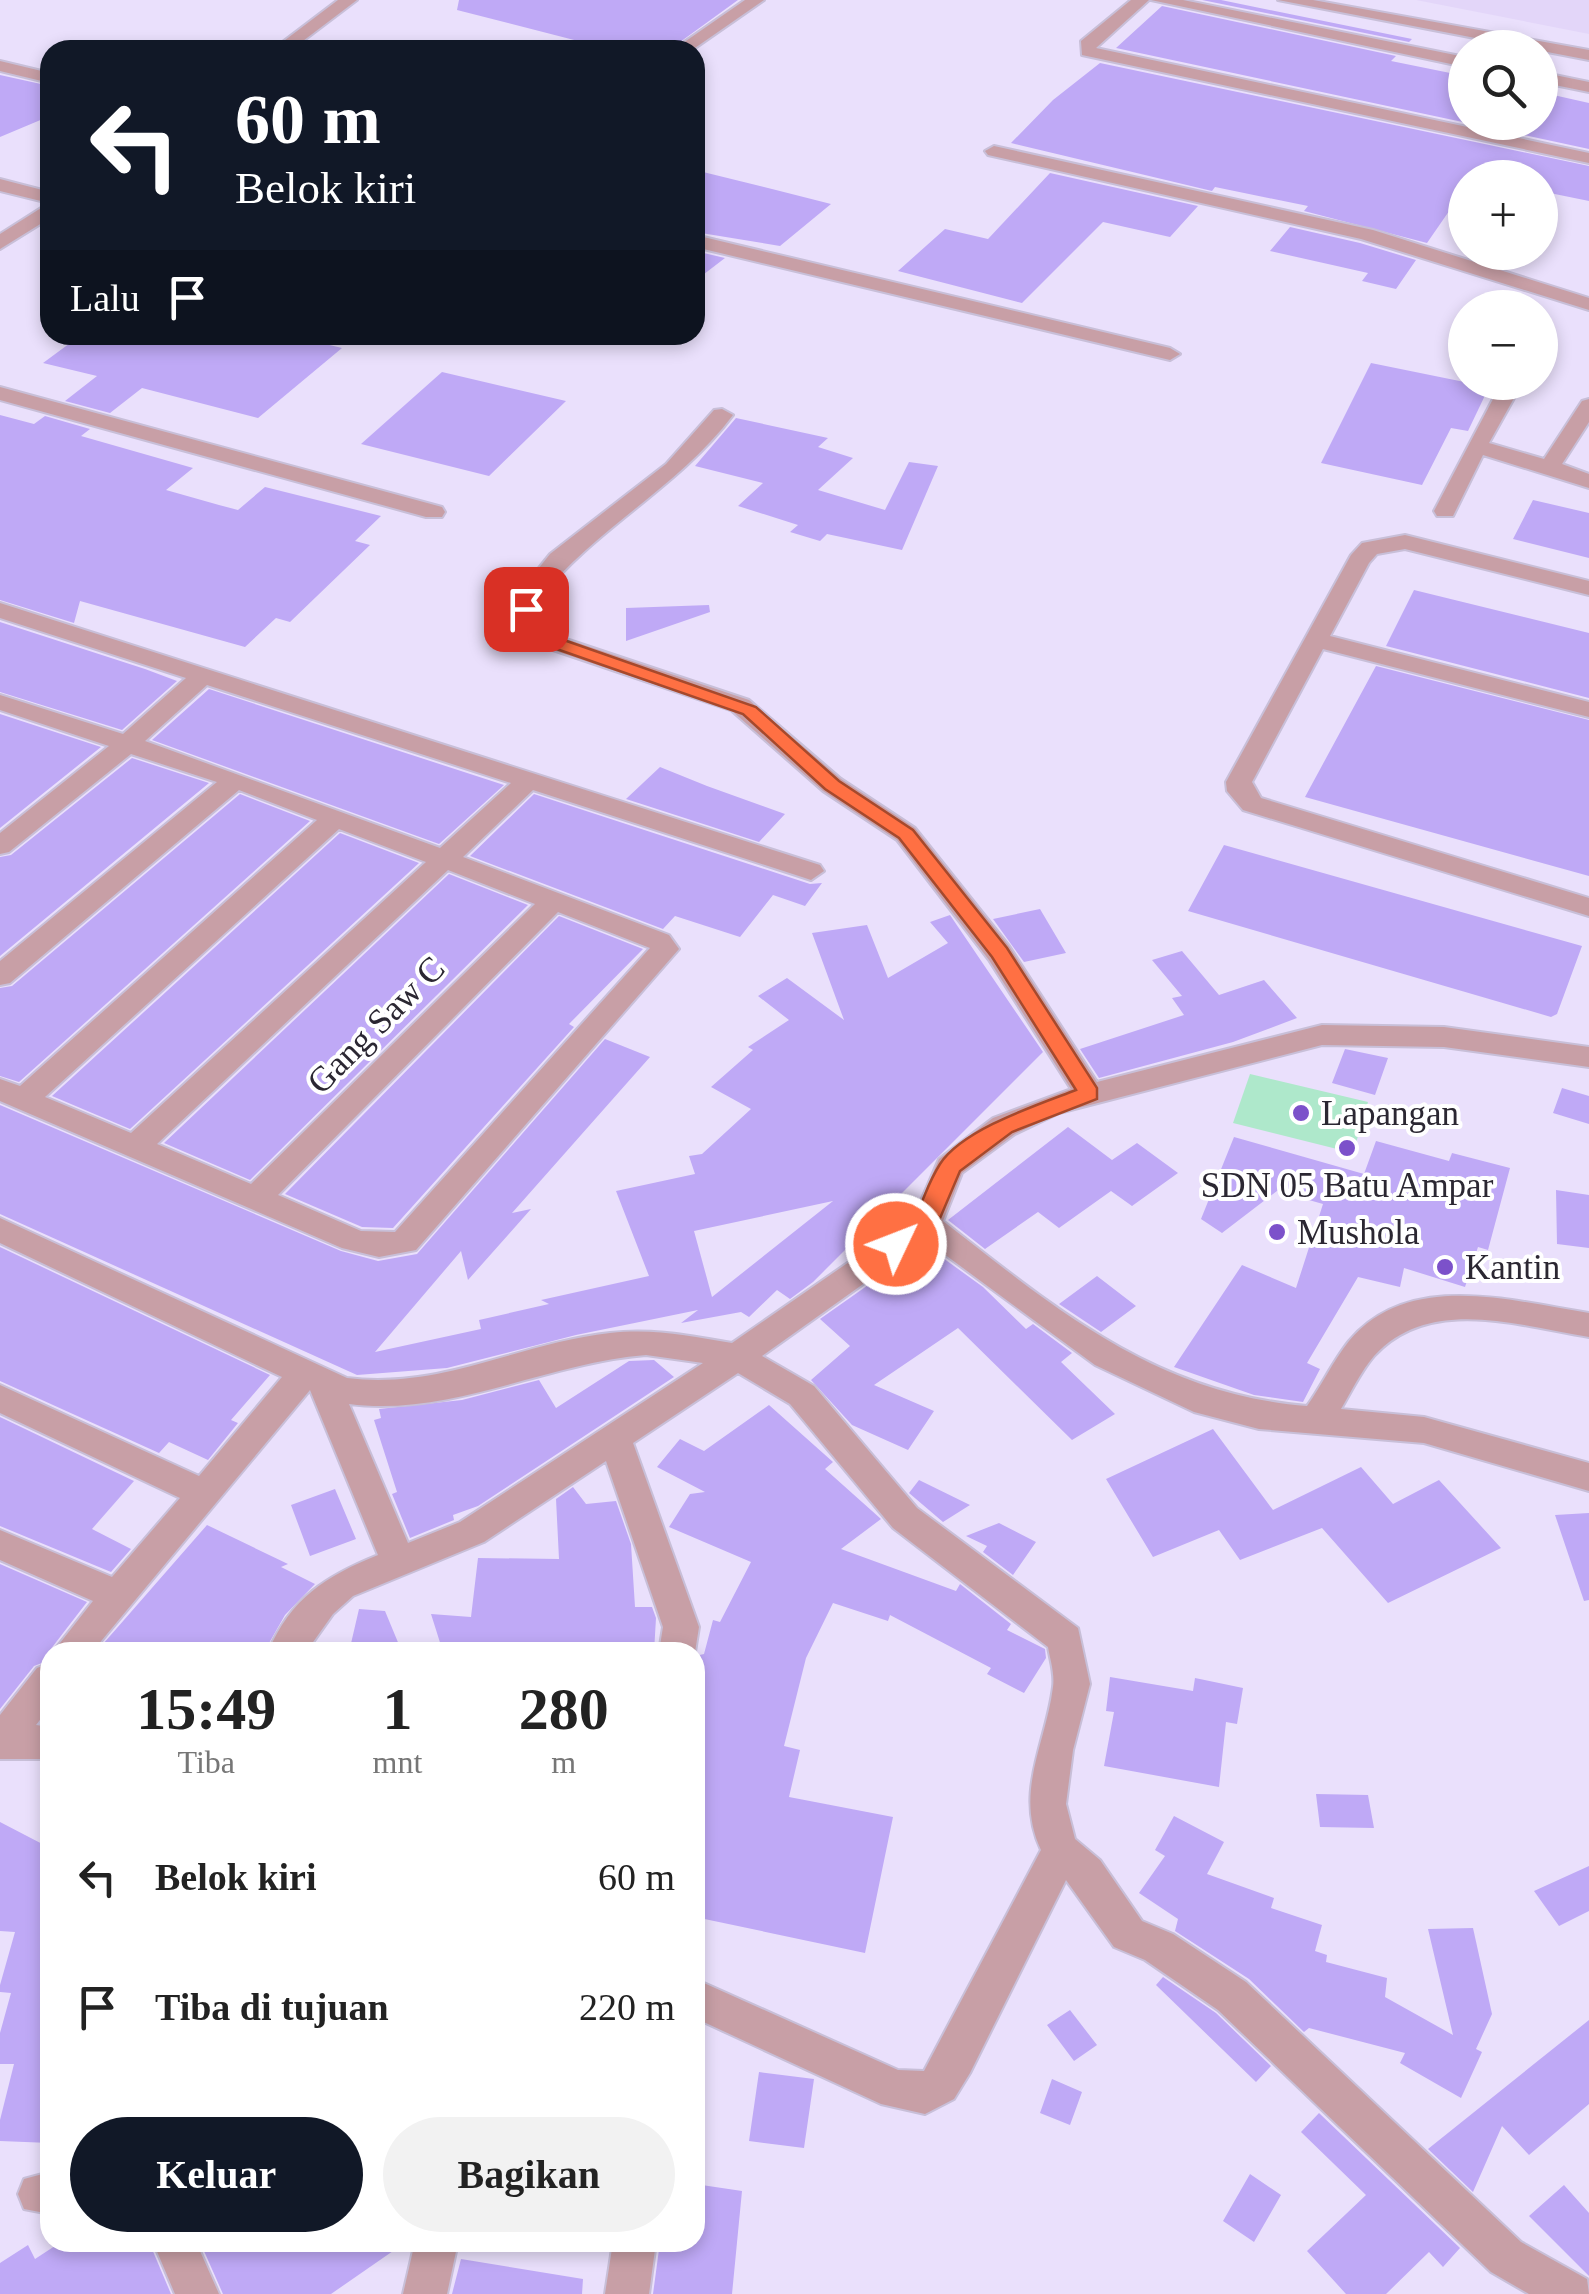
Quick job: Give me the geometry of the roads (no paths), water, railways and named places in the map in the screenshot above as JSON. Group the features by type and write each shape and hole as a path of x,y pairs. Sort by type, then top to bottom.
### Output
{"street":[{"path":"294,40 350,0"},
{"path":"696,40 756,0"},
{"path":"1140,0 1087,45 1088,51 1589,158"},
{"path":"1159,0 1448,58"},
{"path":"1369,0 1589,40"},
{"path":"1272,22 1292,1 1589,55"},
{"path":"0,66 40,76"},
{"path":"1558,81 1589,87"},
{"path":"994,151 1380,238 1506,282 1589,304"},
{"path":"0,184 40,195"},
{"path":"0,244 40,216"},
{"path":"705,243 1170,354"},
{"path":"0,393 434,512"},
{"path":"1446,511 1476,446 1503,400"},
{"path":"1549,467 1589,406"},
{"path":"722,414 674,468 558,559 527,598 530,620 554,642 750,710 832,785 906,834 1000,952 1089,1093"},
{"path":"1476,446 1589,482"},
{"path":"1589,588 1405,542 1370,548 1359,560 1239,782 1246,799 1589,908"},
{"path":"0,610 526,783 810,871"},
{"path":"1316,640 1589,710"},
{"path":"0,846 126,746 202,676"},
{"path":"5,709 236,780 658,941 664,949 405,1242 373,1246 254,1200 12,1094 334,818"},
{"path":"0,976 236,780"},
{"path":"135,1148 526,783"},
{"name":"Gang Saw C","path":"254,1200 551,903"},
{"path":"294,1642 330,1594 355,1577 472,1532 737,1357 926,1224 950,1166 1004,1126 1089,1093 1322,1034 1444,1037 1589,1057"},
{"path":"926,1224 1077,1342 1193,1399 1266,1420 1316,1420 1424,1430 1589,1476"},
{"path":"0,1230 315,1380 372,1396 439,1388 587,1350 646,1342 737,1357 802,1394 905,1518 1064,1639 1072,1684 1054,1750 1047,1804 1052,1832 1061,1851 1086,1873 1128,1934 1158,1947 1232,1996 1506,2257 1572,2294"},
{"path":"1316,1420 1362,1348 1394,1321 1435,1309 1477,1306 1589,1325"},
{"path":"79,1642 116,1595 315,1380"},
{"path":"315,1380 398,1561"},
{"path":"0,1398 207,1495"},
{"path":"615,1438 680,1627 678,1642"},
{"path":"0,1544 116,1595"},
{"path":"1,1741 40,1692"},
{"path":"1,1741 40,1743"},
{"path":"705,2003 896,2090 926,2094 940,2085 956,2059 1061,1851"},
{"path":"179,2252 198,2294"},
{"path":"425,2294 436,2252"},
{"path":"627,2294 633,2252"}],"place":[{"name":"Lapangan","path":"1301,1113"},
{"name":"SDN 05 Batu Ampar","path":"1347,1148"},
{"name":"Mushola","path":"1277,1232"},
{"name":"Kantin","path":"1445,1267"}]}
